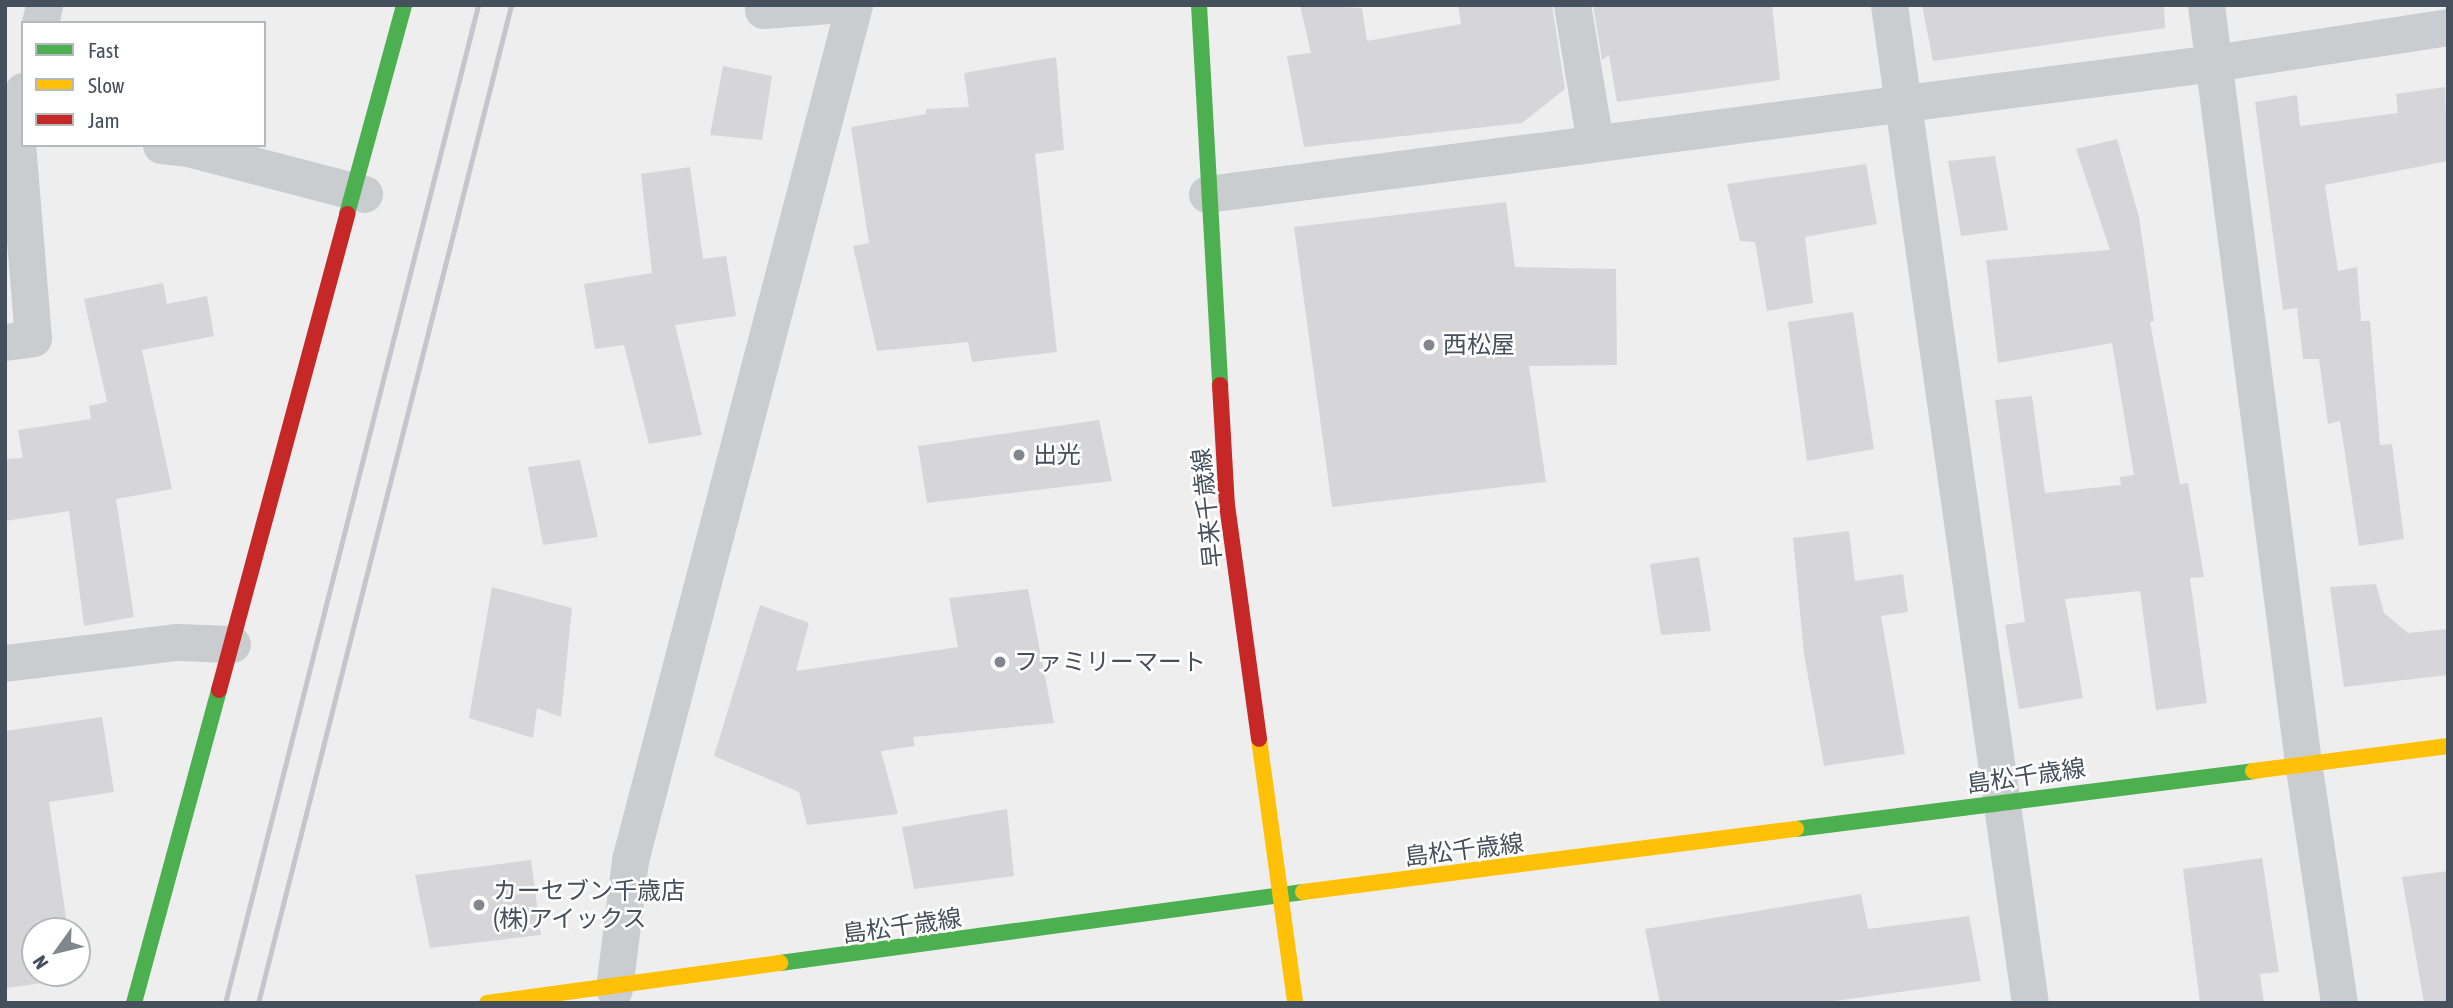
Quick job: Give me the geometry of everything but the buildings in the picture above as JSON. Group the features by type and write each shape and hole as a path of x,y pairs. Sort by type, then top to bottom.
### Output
{"main road":[{"path":"134,1003 359,193 404,5"},
{"name":"早来千歳線","path":"1199,5 1207,194 1227,505 1295,1003"},
{"name":"島松千歳線","path":"486,1003 614,989 1282,895 2303,762 2448,746"}],"street":[{"path":"763,10 829,5"},
{"path":"614,989 630,860 854,5"},
{"path":"1573,5 1594,143"},
{"path":"1888,5 2030,1003"},
{"path":"2206,5 2303,762 2339,1003"},
{"path":"1207,194 2213,63 2448,27"},
{"path":"5,342 33,338 15,131 21,101"},
{"path":"179,147 359,193"},
{"path":"5,663 177,642 232,644"}],"railway":[{"path":"225,1003 478,5"},
{"path":"258,1003 511,5"}],"traffic: fast":[{"path":"347,214 404,5"},
{"path":"1199,5 1220,385"},
{"path":"134,1003 219,690"},
{"path":"1796,829 2253,771"},
{"path":"780,963 1303,892"}],"traffic: slow":[{"path":"1259,739 1295,1003"},
{"path":"2253,771 2448,746"},
{"path":"1303,892 1796,829"},
{"path":"487,1003 780,963"}],"traffic: jam":[{"path":"219,690 347,214"},
{"path":"1220,385 1227,505 1259,739"}],"place":[{"name":"西松屋","path":"1429,345"},
{"name":"出光","path":"1019,455"},
{"name":"ファミリーマート","path":"1000,662"},
{"name":"カーセブン千歳店 (株)アイックス","path":"479,905"}]}
